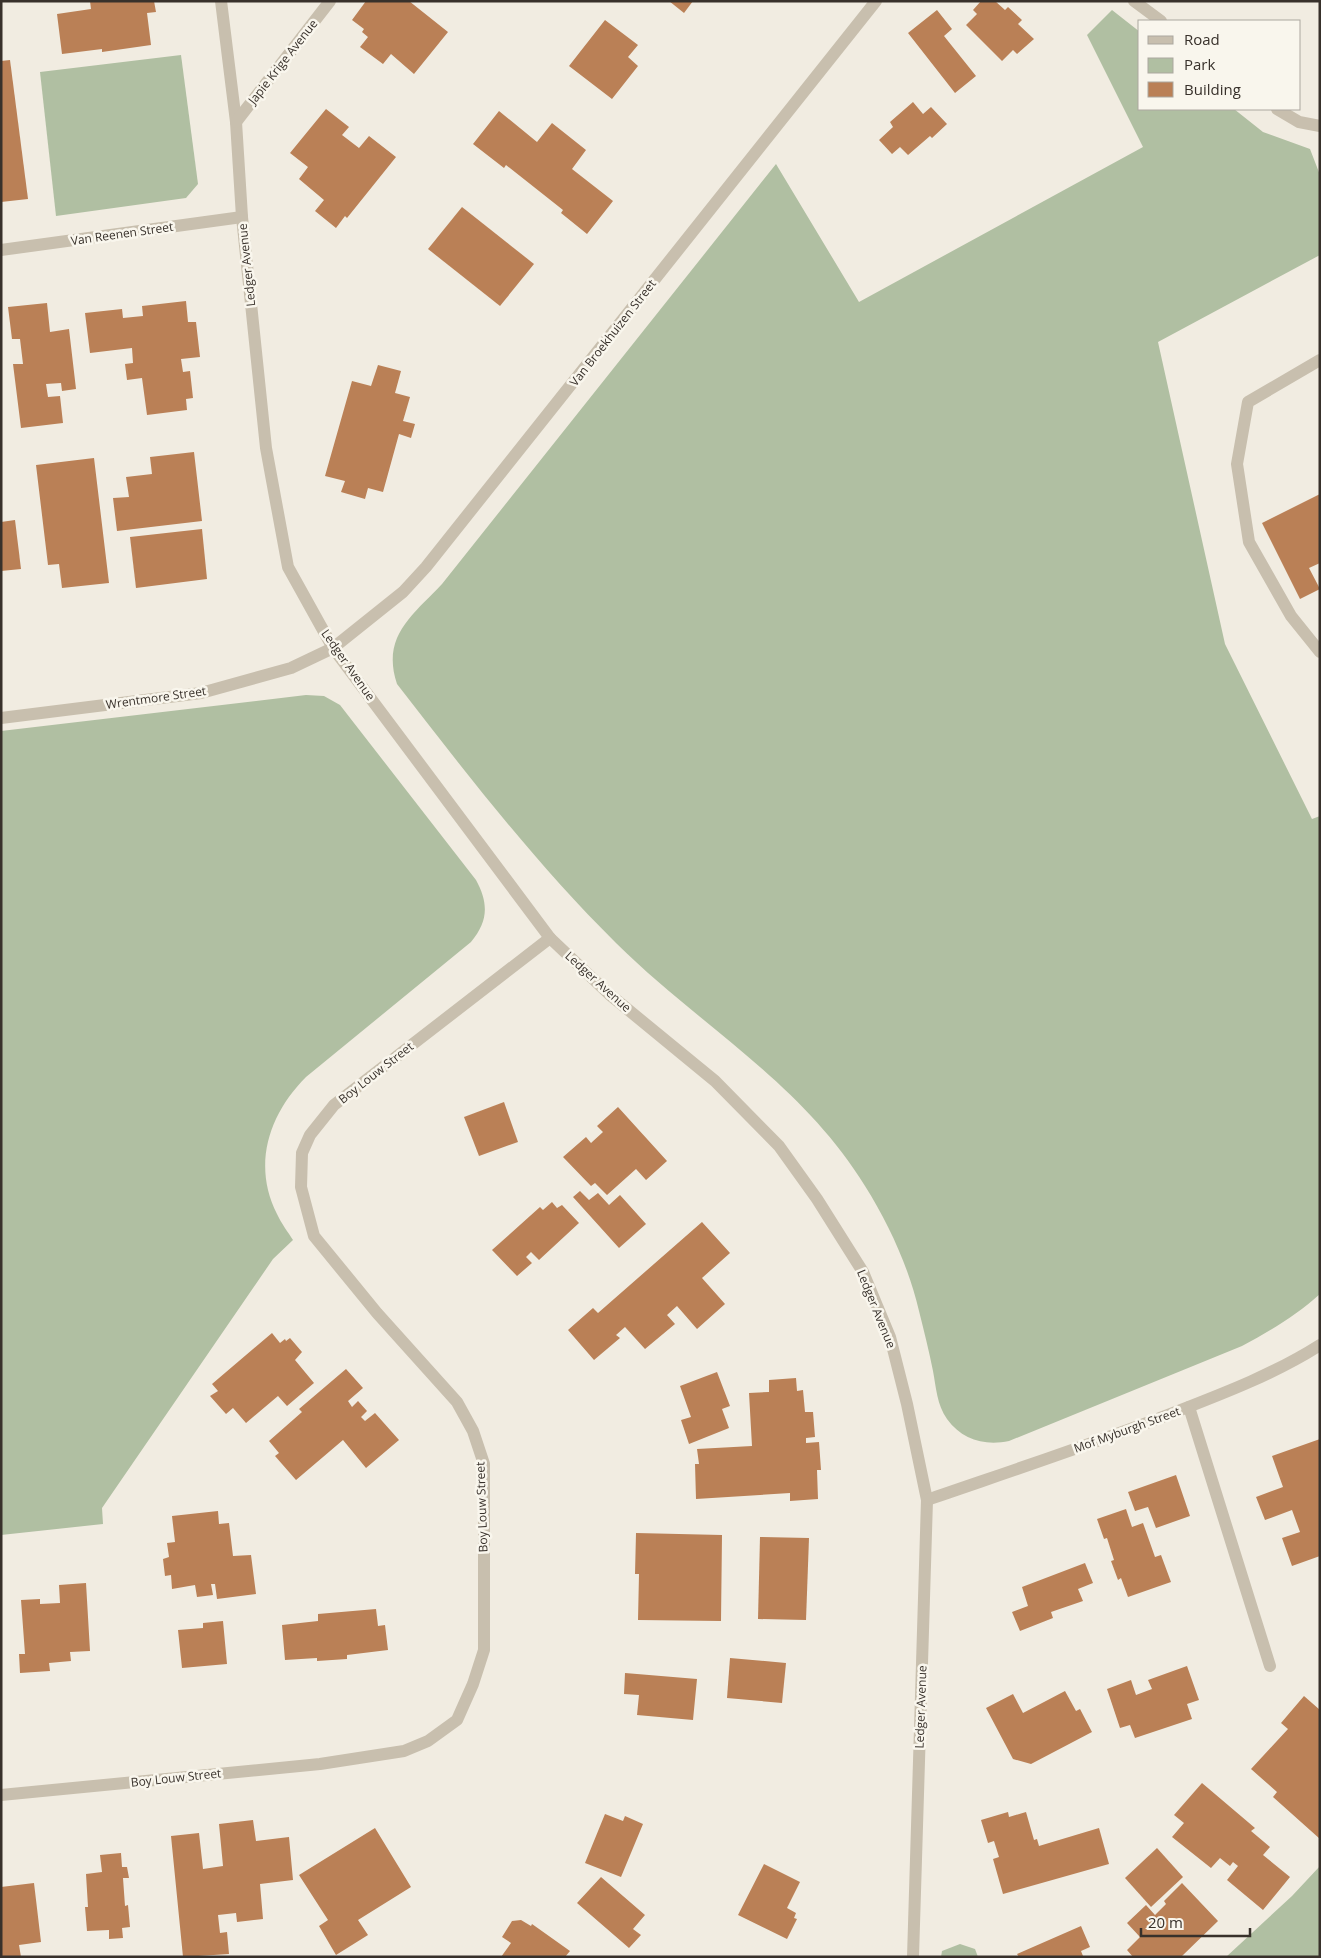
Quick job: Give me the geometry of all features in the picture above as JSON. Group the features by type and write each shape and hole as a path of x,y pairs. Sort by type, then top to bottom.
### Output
{"street":[{"name":"Ledger Avenue","path":"221,1 236,122 242,217 266,448 288,567 333,648 550,938 609,994 715,1081 778,1146 818,1198 863,1272 890,1337 907,1404 927,1500 913,1957"},
{"name":"Japie Krige Avenue","path":"236,122 330,1"},
{"name":"Van Broekhuizen Street","path":"333,648 403,592 426,568 876,1"},
{"path":"1134,1 1160,20"},
{"path":"1279,110 1299,122 1320,126"},
{"name":"Van Reenen Street","path":"1,250 242,217"},
{"path":"1320,360 1248,402 1237,464 1249,542 1291,616 1320,652"},
{"name":"Wrentmore Street","path":"1,718 201,693 291,668 333,648"},
{"name":"Boy Louw Street","path":"1,1795 320,1764 404,1751 428,1741 457,1720 473,1684 484,1650 484,1464 473,1431 457,1402 377,1313 314,1236 300,1187 302,1153 310,1135 334,1105 550,938"},
{"name":"Mof Myburgh Street","path":"927,1500 1108,1438 1189,1407 1258,1379 1320,1345"},
{"path":"1189,1407 1270,1666"}],"green space":[{"path":"1112,10 1138,30 1138,110 1235,110 1263,132 1310,149 1320,175 1320,255 1158,342 1225,644 1312,819 1320,816 1320,1294 1283,1322 1242,1346 1009,1441 991,1443 967,1437 953,1426 944,1414 937,1396 930,1356 915,1295 904,1263 874,1201 839,1149 811,1116 781,1086 648,973 586,913 557,881 475,784 397,684 393,667 393,652 397,639 411,617 442,584 776,164 859,302 1143,147 1087,35"},
{"path":"181,55 198,184 186,198 56,216 40,72"},
{"path":"306,695 324,696 340,705 476,880 485,905 481,927 471,942 306,1077 282,1107 268,1141 265,1159 266,1177 270,1196 277,1214 293,1240 273,1259 102,1508 103,1524 1,1535 1,731"},
{"path":"1320,1866 1320,1957 1226,1957 1292,1896"},
{"path":"960,1944 975,1949 978,1957 941,1957 942,1951"}],"building":[{"path":"90,1 154,1 156,12 147,13 151,45 102,52 102,49 62,54 57,14 91,9"},
{"path":"366,1 409,1 448,32 414,74 391,54 383,64 360,47 368,37 362,32 364,29 352,20"},
{"path":"669,1 693,1 684,13"},
{"path":"981,1 995,1 1005,10 1008,7 1022,20 1018,24 1034,39 1017,54 1013,50 1002,61 966,25 977,14 973,10"},
{"path":"937,10 952,29 944,36 976,76 955,93 908,33"},
{"path":"605,20 638,45 628,57 638,66 612,99 569,66"},
{"path":"10,60 28,199 1,202 1,61"},
{"path":"913,102 923,114 931,107 947,124 932,138 930,136 908,155 900,147 892,154 879,140 893,127 890,122"},
{"path":"326,109 349,127 342,135 359,148 369,136 396,157 347,218 345,216 336,228 315,211 324,200 299,179 308,167 290,153"},
{"path":"499,111 537,142 552,123 586,150 572,169 613,201 587,234 561,213 563,210 506,165 504,168 473,144"},
{"path":"462,207 534,264 500,306 428,249"},
{"path":"186,301 188,322 196,322 200,357 181,359 183,372 190,371 193,398 186,399 187,410 147,415 142,378 127,380 125,364 133,363 132,348 90,353 85,313 122,309 123,318 143,316 142,306"},
{"path":"47,303 50,332 69,329 76,389 62,391 61,383 46,384 48,397 60,396 63,423 21,428 13,364 23,364 20,339 12,339 8,307"},
{"path":"378,365 401,371 395,393 410,397 403,421 415,424 411,438 399,434 383,492 368,488 365,499 341,492 345,481 325,476 352,381 371,386"},
{"path":"194,452 202,521 117,531 113,498 129,497 126,477 152,474 150,457"},
{"path":"94,458 109,583 62,588 59,564 48,565 36,465"},
{"path":"1320,494 1320,563 1309,568 1320,589 1300,599 1262,523"},
{"path":"15,520 21,569 1,571 1,522"},
{"path":"202,529 207,579 136,588 130,537"},
{"path":"504,1102 518,1142 479,1156 464,1117"},
{"path":"618,1107 667,1161 646,1180 636,1169 607,1195 595,1183 591,1186 563,1157 586,1137 591,1143 603,1132 597,1126"},
{"path":"580,1191 589,1200 598,1193 609,1205 620,1195 646,1224 619,1248 573,1197"},
{"path":"552,1202 557,1208 562,1205 579,1223 539,1260 531,1252 526,1257 532,1263 517,1276 492,1250 540,1207 543,1210"},
{"path":"702,1222 730,1253 702,1278 725,1304 697,1329 677,1306 667,1315 675,1324 645,1349 625,1327 616,1335 620,1338 594,1360 568,1330 593,1308 598,1313"},
{"path":"272,1333 280,1343 290,1338 302,1352 295,1360 314,1383 287,1406 278,1396 246,1423 233,1408 226,1414 210,1396 218,1391 212,1384"},
{"path":"346,1369 363,1388 348,1401 352,1407 358,1401 367,1411 361,1417 365,1421 375,1413 399,1440 366,1468 343,1440 296,1480 275,1456 279,1453 269,1441 302,1412 299,1409"},
{"path":"717,1372 730,1406 722,1409 729,1428 689,1444 681,1420 691,1417 680,1386"},
{"path":"796,1378 797,1391 803,1390 805,1412 813,1412 815,1437 806,1438 806,1443 819,1442 821,1470 817,1470 818,1499 790,1501 790,1493 696,1499 695,1464 699,1464 697,1449 752,1446 749,1393 769,1392 769,1380"},
{"path":"1320,1439 1320,1556 1292,1566 1282,1538 1300,1532 1292,1510 1265,1520 1256,1497 1283,1487 1272,1456"},
{"path":"1176,1475 1190,1516 1156,1528 1148,1507 1135,1511 1128,1492"},
{"path":"1126,1509 1132,1527 1143,1523 1155,1557 1161,1555 1171,1582 1128,1597 1121,1578 1118,1580 1111,1561 1114,1560 1107,1538 1104,1539 1097,1519"},
{"path":"218,1511 219,1524 229,1523 233,1556 251,1555 256,1594 217,1599 215,1584 211,1584 213,1595 197,1597 195,1585 172,1589 171,1575 165,1576 163,1559 169,1557 167,1543 175,1542 172,1516"},
{"path":"636,1533 722,1535 721,1621 638,1620 639,1574 635,1574"},
{"path":"760,1537 809,1538 806,1620 758,1619"},
{"path":"1085,1563 1093,1583 1078,1589 1083,1601 1051,1612 1053,1618 1020,1631 1012,1612 1028,1606 1022,1587"},
{"path":"86,1583 90,1651 70,1652 71,1661 49,1663 50,1671 20,1673 19,1654 25,1654 21,1600 40,1599 40,1604 60,1603 59,1585"},
{"path":"376,1609 378,1626 385,1625 388,1650 347,1655 347,1659 317,1661 317,1658 285,1660 282,1625 318,1621 318,1614"},
{"path":"223,1621 227,1664 182,1668 178,1630 203,1628 203,1623"},
{"path":"730,1658 786,1663 782,1703 727,1698"},
{"path":"1187,1666 1199,1700 1187,1704 1192,1719 1135,1738 1130,1725 1120,1728 1107,1689 1131,1680 1136,1695 1152,1689 1148,1680"},
{"path":"625,1673 697,1679 693,1720 637,1715 639,1695 624,1694"},
{"path":"1065,1691 1076,1711 1080,1709 1092,1732 1031,1764 1013,1759 986,1708 1013,1694 1023,1713"},
{"path":"1304,1696 1320,1710 1320,1839 1273,1797 1277,1792 1251,1769 1288,1729 1281,1723"},
{"path":"1202,1783 1255,1828 1251,1831 1270,1847 1263,1855 1290,1877 1263,1910 1227,1880 1238,1866 1233,1862 1230,1866 1220,1858 1211,1868 1172,1837 1184,1823 1174,1815"},
{"path":"1008,1812 1009,1817 1026,1812 1034,1840 1037,1839 1039,1846 1099,1828 1109,1864 1003,1894 993,1859 999,1857 994,1841 988,1843 981,1820"},
{"path":"605,1814 623,1821 625,1816 643,1824 621,1877 585,1863"},
{"path":"253,1820 256,1841 289,1837 293,1880 260,1884 263,1919 237,1922 236,1913 218,1915 220,1933 227,1932 229,1954 183,1957 171,1836 199,1833 203,1869 223,1866 219,1824"},
{"path":"375,1828 411,1887 358,1920 368,1935 336,1955 319,1926 328,1920 299,1875"},
{"path":"1157,1848 1183,1877 1151,1907 1125,1878"},
{"path":"121,1853 122,1867 127,1867 129,1878 123,1878 125,1906 128,1905 130,1927 122,1928 123,1938 109,1939 109,1930 87,1931 85,1907 88,1907 86,1874 102,1872 100,1855"},
{"path":"764,1864 800,1882 787,1908 796,1913 794,1918 797,1919 787,1939 738,1915"},
{"path":"601,1877 645,1915 633,1929 641,1935 629,1948 577,1903"},
{"path":"34,1883 41,1942 19,1945 21,1957 1,1957 1,1887"},
{"path":"1182,1883 1218,1921 1181,1957 1133,1957 1127,1950 1140,1937 1127,1923 1146,1905 1155,1915 1166,1904 1164,1901"},
{"path":"521,1920 531,1926 532,1924 570,1951 565,1957 501,1957 511,1943 502,1937 512,1921"},
{"path":"1081,1926 1090,1947 1081,1951 1083,1956 1019,1957 1017,1954"}]}
